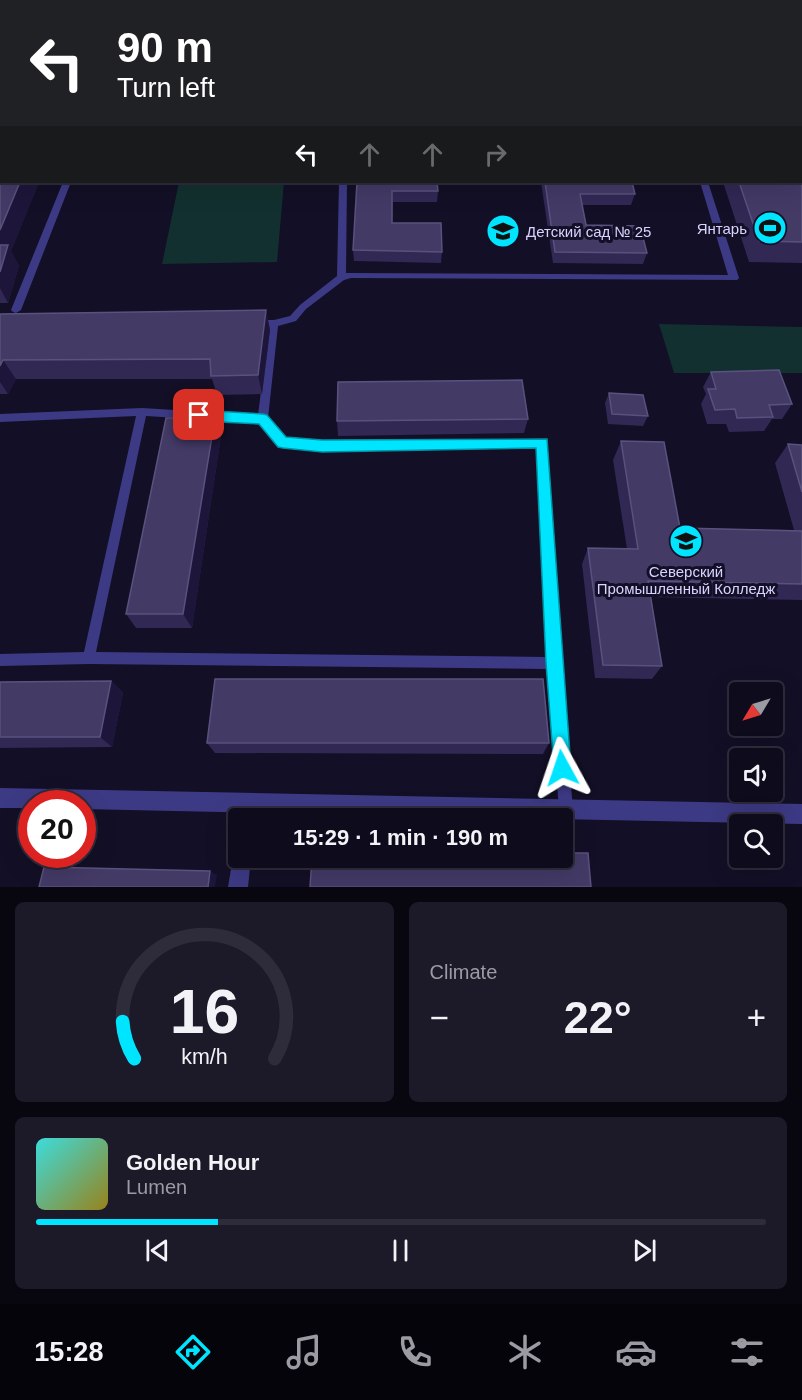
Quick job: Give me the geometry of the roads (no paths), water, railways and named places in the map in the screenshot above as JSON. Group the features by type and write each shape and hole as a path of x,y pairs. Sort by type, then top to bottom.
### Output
{"street":[{"path":"0,798 228,810"},
{"path":"573,810 802,814"},
{"path":"238,887 240,868"}],"lane":[{"path":"17,310 67,183"},
{"path":"341,277 343,183"},
{"path":"238,325 274,324 293,319 303,307 341,277 734,278 704,183"},
{"path":"274,324 263,419 283,443 322,446 542,442 554,663 566,808"},
{"path":"0,418 142,412 263,419"},
{"path":"89,658 142,412"},
{"path":"0,660 89,658 554,663"}],"place":[{"name":"Янтарь","path":"770,228"},
{"name":"Детский сад № 25","path":"503,231"},
{"name":"Северский Промышленный Колледж","path":"686,541"}]}
